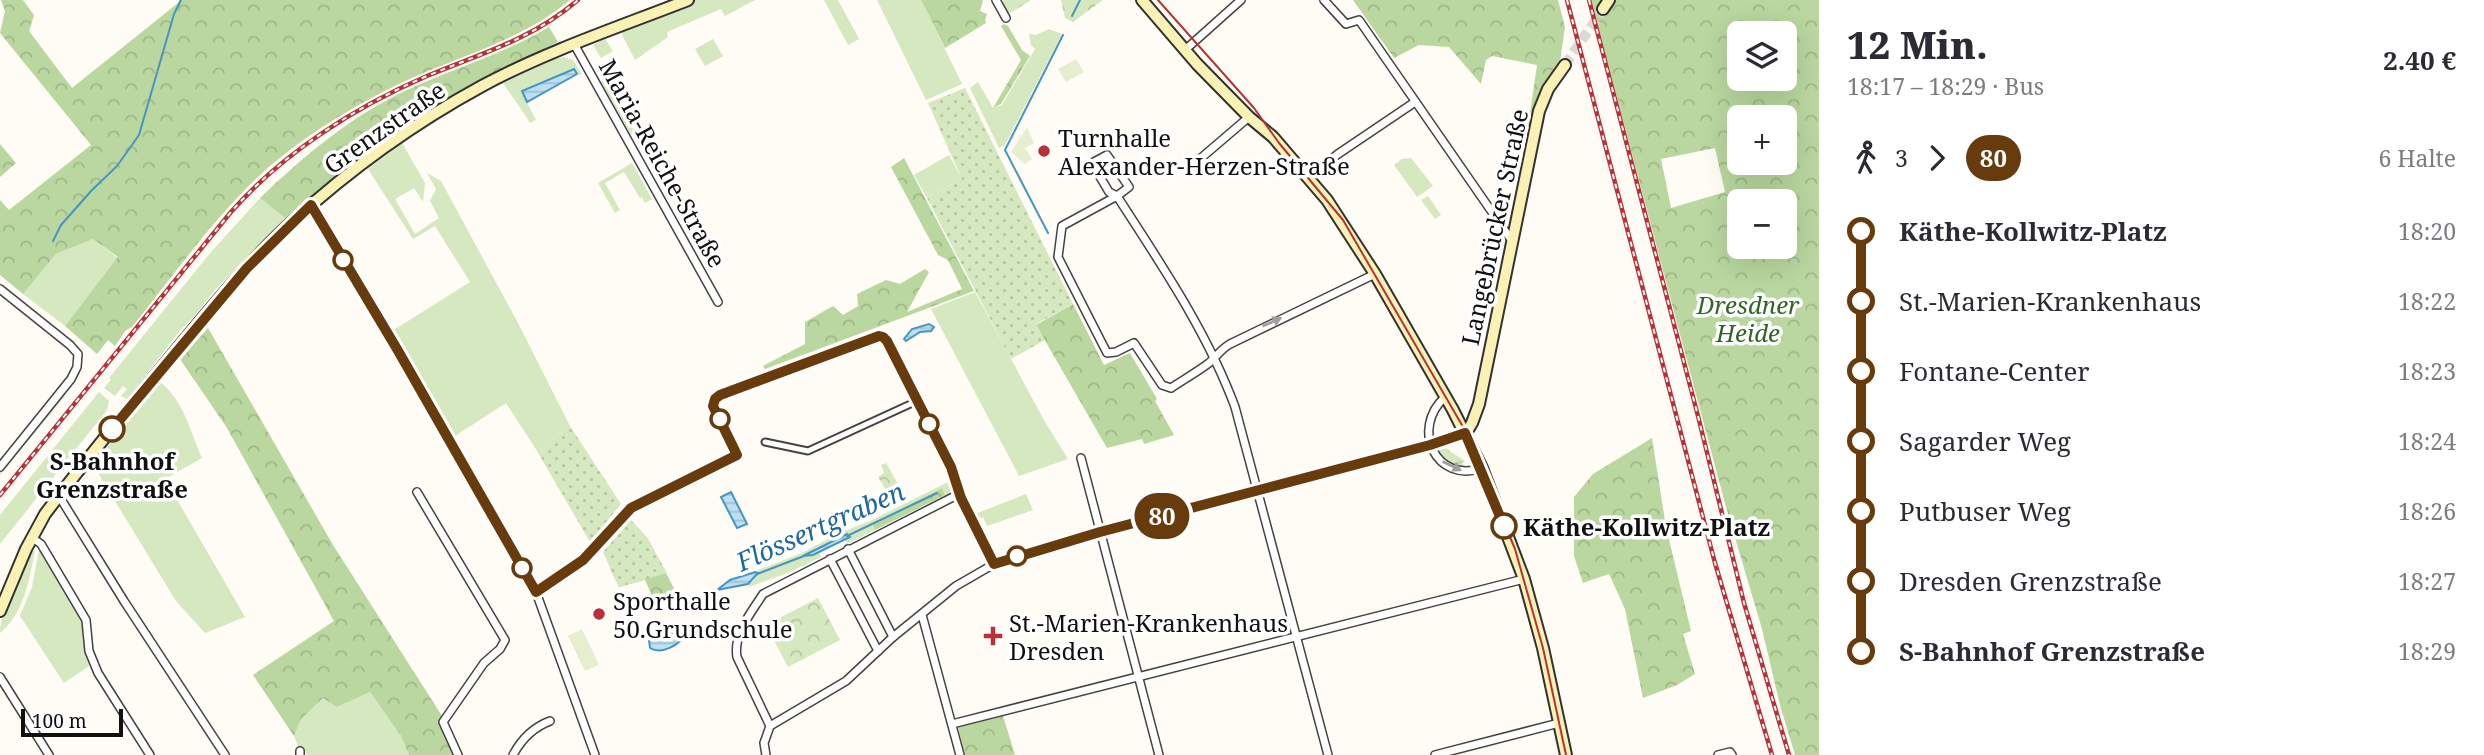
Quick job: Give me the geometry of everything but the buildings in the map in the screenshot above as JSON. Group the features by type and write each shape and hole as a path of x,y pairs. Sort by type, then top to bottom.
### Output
{"main road":[{"name":"Grenzstraße","path":"0,611 31,537 58,496 204,316 274,239 311,205 372,157 443,109 497,79 574,44 688,0"},
{"path":"1142,0 1249,117 1273,137 1342,221 1453,410 1482,468 1524,579 1543,648 1566,755"},
{"name":"Langebrücker Straße","path":"1465,433 1479,404 1539,111 1548,89 1565,65"},
{"path":"1453,410 1465,411 1479,404"}],"street":[{"path":"996,0 1006,18"},
{"path":"1185,50 1241,0"},
{"path":"1324,0 1346,24 1359,20 1512,241"},
{"name":"Maria-Reiche-Straße","path":"574,44 718,302"},
{"path":"1308,178 1415,102"},
{"path":"1194,164 1249,117"},
{"path":"1328,755 1235,407 1214,357 1178,294 1117,196 1109,192 1094,164 1108,155 1129,187 1117,196 1062,226 1058,257 1107,353 1116,352 1134,343 1162,385 1167,388 1214,357 1223,348 1375,274"},
{"path":"311,205 536,592 595,755"},
{"path":"0,289 78,354 77,367 71,379 0,467"},
{"path":"536,592 583,560 631,508 737,455 713,406 720,395 879,336 887,341 918,401 951,467 959,494 994,564"},
{"path":"1445,397 1435,409 1427,434 1438,457 1454,469 1468,471 1482,468"},
{"path":"765,442 808,452 918,401"},
{"path":"766,755 764,743 770,726 841,684 956,586 994,564 1100,532 1432,445 1465,433"},
{"path":"1081,458 1159,755"},
{"path":"417,492 505,640 500,649 484,663 443,722 458,755"},
{"path":"770,726 737,657 735,647 763,594 959,494"},
{"path":"58,496 225,755"},
{"path":"31,537 41,544 82,611 88,628 93,663 150,755"},
{"path":"848,549 893,637"},
{"path":"830,559 878,651"},
{"path":"952,724 1524,579"},
{"path":"922,615 960,755"},
{"path":"0,677 49,755"},
{"path":"513,755 520,744 541,724 550,721"},
{"path":"1435,755 1559,723"},
{"path":"1718,755 1731,753"}],"green space":[{"path":"1,0 23,0 34,15 29,31 72,88 179,0 570,0 549,16 502,41 405,81 366,101 296,146 270,166 233,202 115,346 108,340 97,354 65,326 118,257 93,239 56,254 23,294 0,275 0,200 9,210 91,145 0,33 5,11"},
{"path":"688,0 755,0 725,16 721,9 667,32 668,37 635,60 618,27"},
{"path":"824,0 838,0 859,39 848,45"},
{"path":"877,0 921,0 962,84 926,100"},
{"path":"921,0 983,0 980,11 987,14 986,23 945,48"},
{"path":"1004,0 1031,0 1007,15 1000,3"},
{"path":"1061,0 1103,0 1073,22 1065,18"},
{"path":"1353,0 1558,0 1565,27 1560,61 1564,65 1534,126 1528,127 1537,65 1492,56 1486,60 1481,84 1449,47 1419,45 1394,58"},
{"name":"Dresdner Heide","path":"1591,0 1819,0 1819,755 1795,755 1726,507","holes":["1715,148 1725,192 1671,208 1661,159"]},
{"path":"1001,26 1008,26 1022,50 1030,56 1001,104 993,108 1021,60"},
{"path":"549,27 558,42 483,79 414,119 350,164 286,219 260,198 311,152 386,100 514,45"},
{"path":"1049,29 1062,34 1005,145 999,148 970,88 978,82 993,108 1002,105 1035,49 1031,45 1029,34 1036,35"},
{"path":"605,39 613,51 601,58 593,45"},
{"path":"713,39 723,56 705,66 695,49"},
{"path":"564,57 573,60 582,74 579,75 574,69 524,97 536,120 530,123 503,83"},
{"path":"1076,59 1084,72 1066,82 1058,69"},
{"path":"604,80 636,133 631,135 601,82"},
{"path":"965,88 1073,304 1036,324 1045,340 1011,359 927,198 962,179 928,103"},
{"path":"1027,127 1034,143 1025,148 1032,159 1025,164 1011,152"},
{"path":"402,143 425,183 423,202 414,188 395,199 415,234 439,218 430,201 436,189 427,173 441,181 570,426 537,451 506,403 455,436 392,331 470,282 435,226 413,239 368,169"},
{"path":"0,144 16,163 0,177"},
{"path":"949,155 962,179 927,198 914,175"},
{"path":"904,158 974,291 765,369 763,366 805,344 805,322 833,306 843,315 858,306 857,294 886,280 900,284 925,269 929,272 907,312 962,289 948,260 938,255 891,167"},
{"path":"1411,158 1433,186 1417,197 1394,165 1402,159"},
{"path":"632,163 652,199 645,203 624,172 605,183 620,210 615,213 598,183"},
{"path":"1428,196 1441,215 1435,219 1421,200"},
{"path":"260,198 286,219 215,290 127,399 121,396 127,389 123,386 115,396 104,388 111,380 109,378 211,252"},
{"path":"93,239 118,258 65,326 23,294 56,254"},
{"path":"975,292 1068,459 1019,476 931,309"},
{"path":"1073,304 1104,365 1130,353 1174,435 1144,444 1142,439 1107,448 1036,325"},
{"path":"208,328 333,545 442,716 439,723 454,755 409,755 401,736 370,692 337,707 323,698 301,719 294,736 253,675 334,621 227,428 180,359"},
{"path":"160,382 181,407 202,458 165,479 245,617 205,633 176,601 93,465"},
{"path":"99,392 109,401 107,410 0,544 0,515"},
{"path":"64,394 65,396 0,475 0,472"},
{"path":"570,426 621,504 590,542 537,451"},
{"path":"1652,438 1666,527 1691,631 1683,634 1695,674 1677,685 1643,698 1625,609 1609,574 1583,583 1574,556 1574,497 1593,474"},
{"path":"1445,448 1465,461 1462,463 1465,468 1448,464 1435,451"},
{"path":"886,463 898,484 886,490 878,477 884,473 881,465"},
{"path":"948,482 951,492 945,495 942,488 872,523 875,530 847,544 845,540 849,538 842,532"},
{"path":"942,488 945,495 875,530 872,523"},
{"path":"1026,494 1033,510 987,526 983,517 977,519 975,514"},
{"path":"631,520 648,539 678,596 656,605 645,580 619,587 610,568 641,554"},
{"path":"631,520 648,539 667,573 619,587 603,552"},
{"path":"839,533 841,536 823,545 813,555 819,552 821,557 749,587 748,584 754,580 758,570 802,553"},
{"path":"35,550 28,584 20,605 0,633 3,614 11,593 28,553"},
{"path":"39,550 44,553 73,599 85,627 89,666 64,683 20,616 32,587"},
{"path":"818,598 840,640 788,667 766,625"},
{"path":"582,629 599,665 585,671 568,636"},
{"path":"370,692 401,736 409,755 301,754 294,736 301,719 323,698 337,707"},
{"path":"1003,716 1015,755 965,755 958,727"}],"water":[{"path":"574,69 577,74 527,102 522,91"},
{"path":"929,324 934,327 931,331 920,332 906,341 904,339 912,329"},
{"path":"731,492 747,524 737,528 721,497"},
{"path":"847,534 850,537 813,555 803,556"},
{"path":"758,573 748,584 717,590 730,580"},
{"path":"676,624 682,626 686,633 680,641 670,648 650,648 649,640 654,635"}],"waterway":[{"path":"53,241 61,225 117,166 139,135 174,14 181,0"},
{"name":"Flössertgraben","path":"1072,16 1080,0"},
{"name":"Flössertgraben","path":"1048,233 1005,150 1063,35"},
{"name":"Flössertgraben","path":"847,536 937,493"},
{"name":"Flössertgraben","path":"757,574 804,556"}],"tunnel":[{"path":"1565,65 1603,9"}],"tram line":[{"path":"1158,0 1254,108 1279,143 1343,220 1466,432 1515,549 1543,648 1566,755"}],"railway":[{"path":"0,495 231,212 273,170 297,151 373,102 427,76 524,36 578,0"},
{"path":"1567,0 1715,563 1772,755"},
{"path":"1589,0 1744,603 1789,755"}],"bus line":[{"name":"80","path":"112,429 204,316 274,239 311,205 536,592 583,560 631,508 737,455 713,406 720,395 879,336 887,341 918,401 994,564 1028,552 1430,445 1465,433 1482,468 1504,526"}],"place":[{"name":"Turnhalle Alexander-Herzen-Straße","path":"1044,151"},
{"name":"S-Bahnhof Grenzstraße","path":"112,429"},
{"name":"Käthe-Kollwitz-Platz","path":"1504,526"},
{"name":"Sporthalle 50.Grundschule","path":"599,614"},
{"name":"St.-Marien-Krankenhaus Dresden","path":"993,636"}]}
